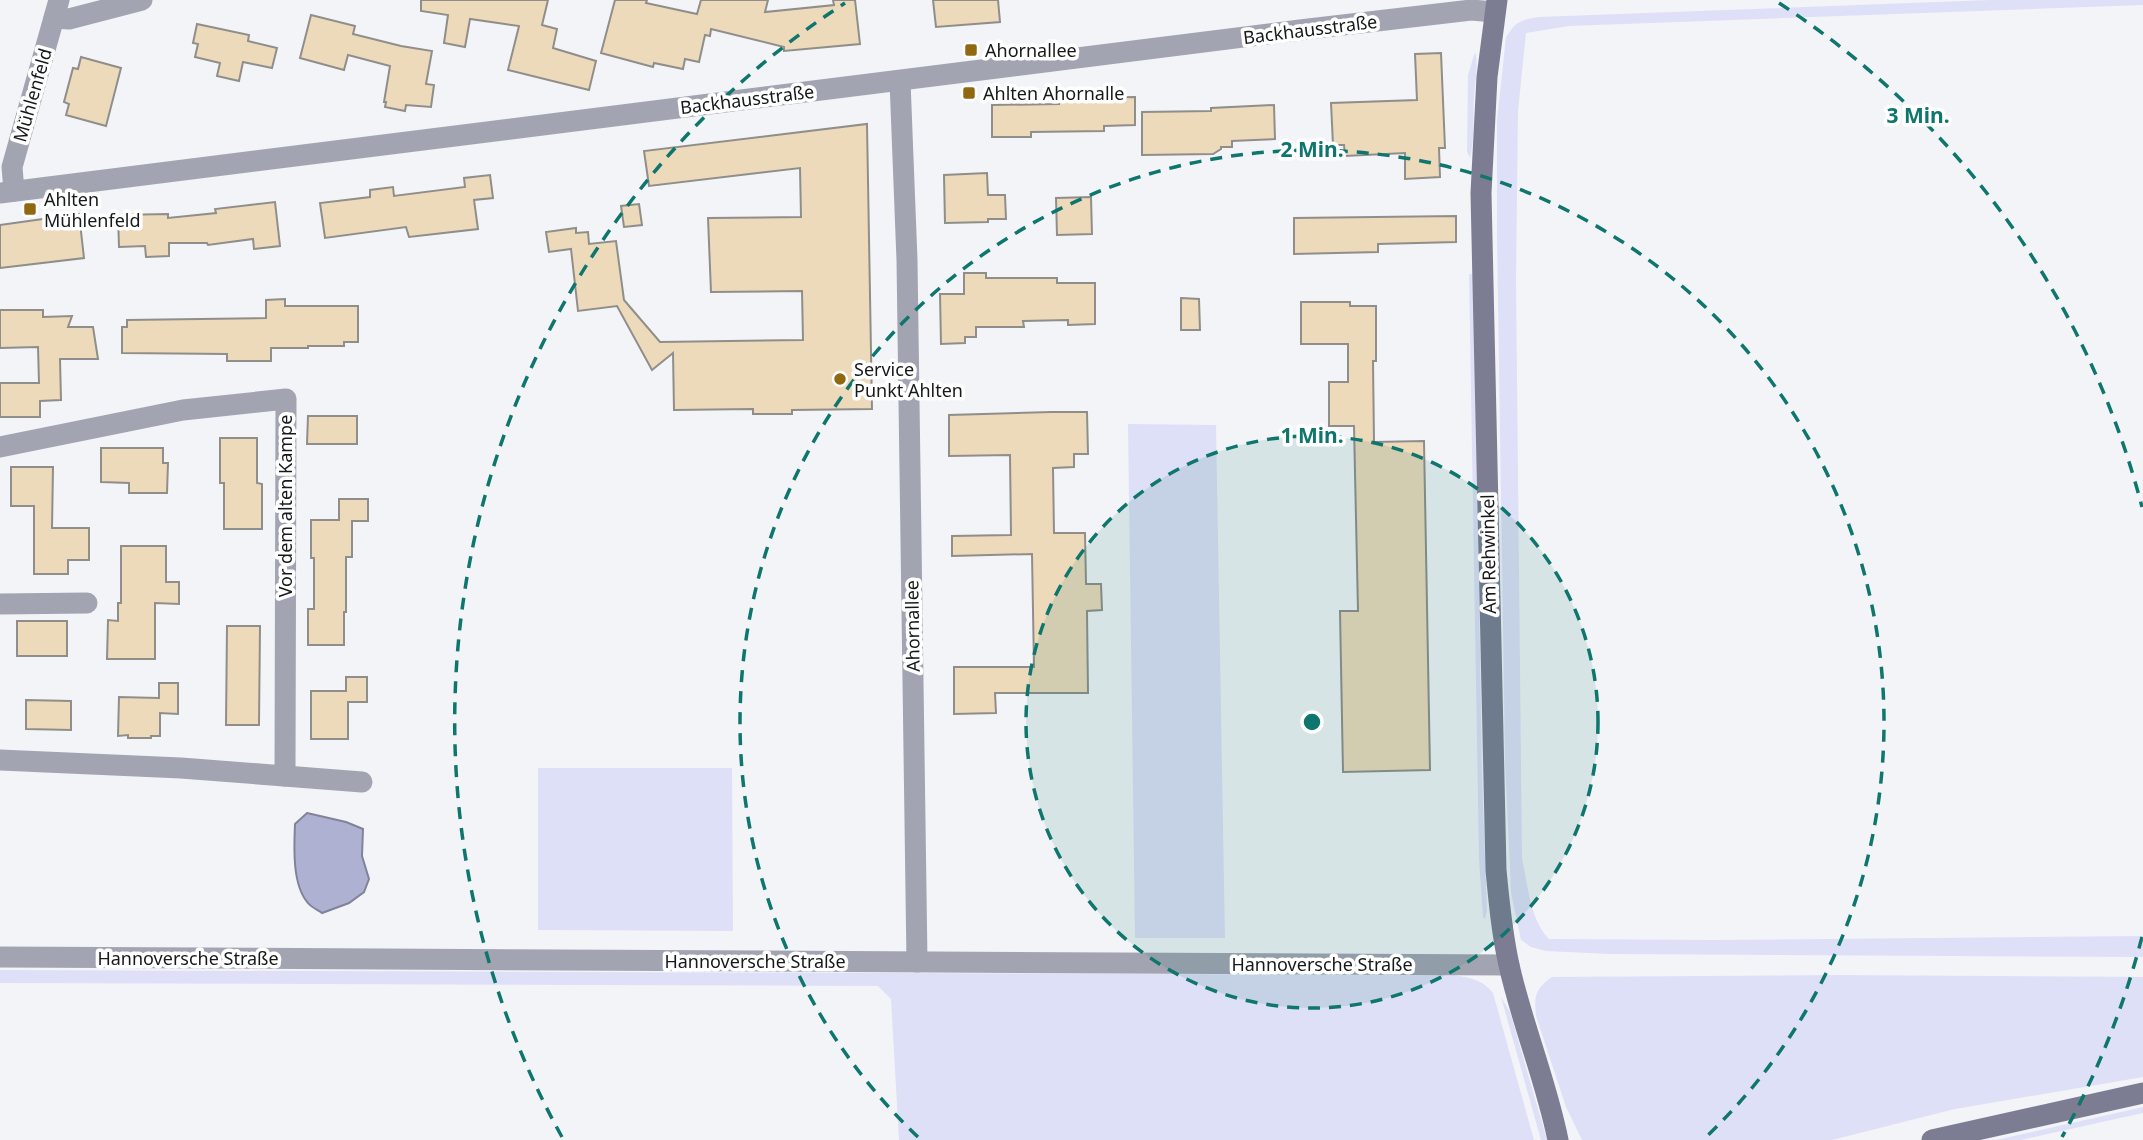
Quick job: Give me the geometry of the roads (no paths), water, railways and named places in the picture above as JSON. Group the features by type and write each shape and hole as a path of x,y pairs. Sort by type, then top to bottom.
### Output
{"street":[{"path":"56,9 69,19 142,0"},
{"name":"Backhausstraße","path":"7,192 1496,6"},
{"name":"Am Rehwinkel","path":"1496,6 1487,77 1481,193 1496,870 1509,965 1550,1102 1558,1140"},
{"name":"Mühlenfeld","path":"7,192 56,9"},
{"name":"Ahornallee","path":"900,81 906,260 917,962"},
{"name":"Vor dem alten Kampe","path":"0,447 183,410 286,399 285,776"},
{"path":"0,604 88,603"},
{"path":"0,760 181,768 362,782"},
{"name":"Hannoversche Straße","path":"0,957 1509,965"},
{"path":"1932,1140 2143,1093"},
{"name":"Am Rehwinkel","path":"1550,1102 1572,1140"}],"place":[{"name":"Ahornallee","path":"971,50"},
{"name":"Ahlten Ahornalle","path":"969,93"},
{"name":"Ahlten Mühlenfeld","path":"30,209"},
{"name":"Service Punkt Ahlten","path":"840,379"}]}
